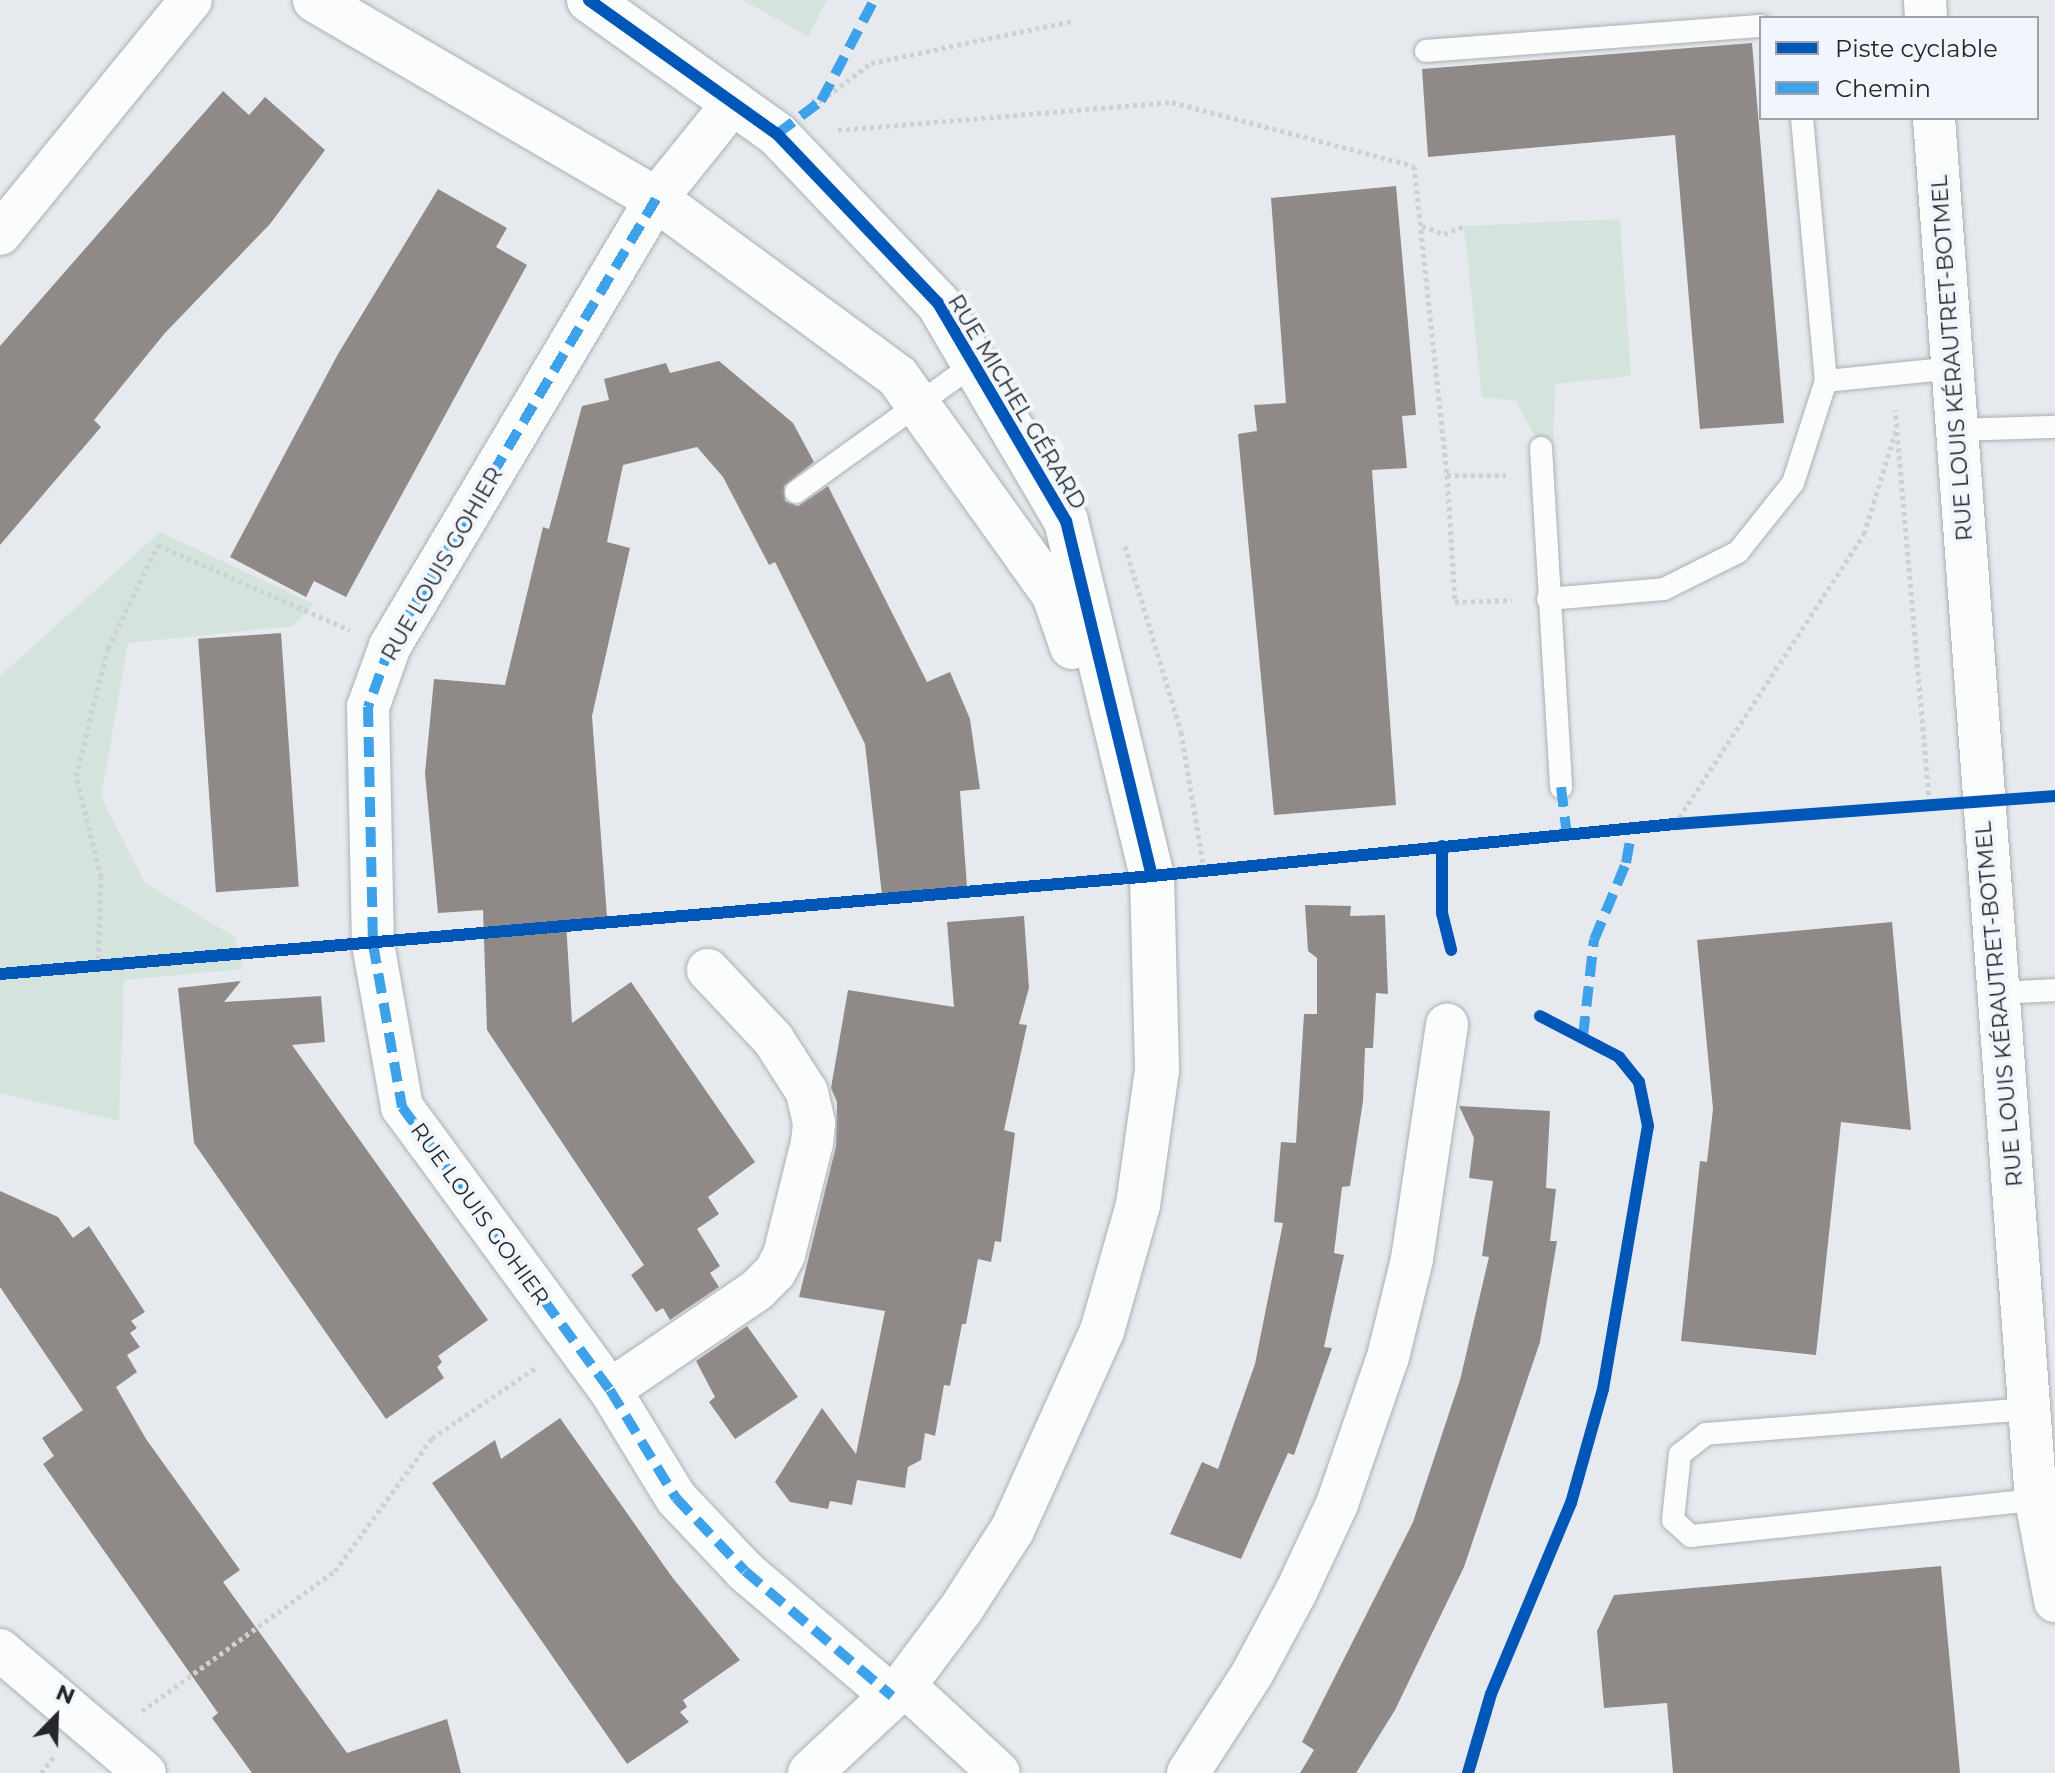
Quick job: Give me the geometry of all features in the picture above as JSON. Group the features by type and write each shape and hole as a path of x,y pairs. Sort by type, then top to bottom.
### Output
{"street":[{"path":"0,234 191,0"},
{"name":"RUE MICHEL GÉRARD","path":"315,0 656,199 898,377 1054,595 1152,876"},
{"name":"RUE MICHEL GÉRARD","path":"592,1 777,134 938,303 1066,521 1152,876 1157,1070 1138,1205 1102,1331 1012,1530 898,1690 810,1773"},
{"name":"RUE LOUIS GOHIER","path":"734,102 656,199 390,646 368,707 373,944 402,1107 610,1390 676,1498 745,1571 999,1773"},
{"name":"RUE LOUIS KÉRAUTRET-BOTMEL","path":"1934,120 2029,1409 2041,1477 2055,1601"},
{"path":"610,1390 775,1272 812,1143 814,1123 807,1092 773,1039 708,970"},
{"path":"1188,1773 1252,1674 1296,1592 1337,1504 1368,1416 1412,1259 1447,1025"},
{"path":"0,1650 145,1773"}],"lane":[{"path":"1426,51 1759,26"},
{"path":"1548,599 1664,589 1738,552 1793,483 1826,381 1802,120"},
{"path":"796,492 974,364"},
{"path":"1826,381 1953,368"},
{"path":"1958,430 2055,427"},
{"path":"1541,448 1561,787"},
{"path":"2000,993 2055,990"},
{"path":"2029,1409 1706,1434 1680,1454 1673,1520 1691,1536 2041,1477"}],"path":[{"path":"734,102 821,101 871,63 1072,21"},
{"path":"777,134 1172,102 1414,166 1447,475 1455,602 1548,599"},
{"path":"1422,226 1444,234 1464,226"},
{"path":"1892,375 1930,808"},
{"path":"1675,824 1864,534 1897,427"},
{"path":"1447,475 1543,474"},
{"path":"98,967 101,877 76,776 108,648 158,545 390,646"},
{"path":"105,1737 335,1571 432,1438 574,1342"}],"shaded area":[{"path":"743,0 827,0 808,37"},
{"path":"1620,219 1631,376 1555,384 1553,441 1541,448 1516,401 1482,397 1464,226"},
{"path":"160,532 314,604 293,626 128,643 101,797 145,883 235,937 243,969 124,980 119,1121 0,1093 0,676"}],"building":[{"path":"1752,43 1784,423 1700,429 1675,135 1428,157 1422,69"},
{"path":"223,91 249,115 265,97 325,150 270,224 165,333 94,420 101,427 0,545 0,346"},
{"path":"1396,186 1416,415 1402,416 1407,468 1372,470 1396,805 1274,815 1238,434 1257,431 1254,405 1286,403 1271,198"},
{"path":"438,189 507,228 496,247 527,265 346,597 314,581 306,597 230,557 338,354"},
{"path":"719,361 793,423 814,462 784,486 785,501 798,506 828,486 927,682 950,672 970,719 980,789 960,791 967,887 882,895 865,744 775,562 769,565 723,477 697,447 623,465 607,542 630,548 592,716 607,917 566,921 572,1023 631,982 755,1162 708,1197 719,1214 697,1229 720,1266 710,1273 719,1287 670,1320 663,1308 656,1312 631,1275 644,1265 487,1030 483,910 438,913 425,773 434,679 505,685 543,527 549,529 582,406 609,400 604,379 666,363 670,373"},
{"path":"281,633 299,886 216,892 198,639"},
{"path":"1305,905 1351,906 1350,916 1385,915 1388,994 1376,993 1373,1048 1365,1048 1363,1101 1350,1186 1342,1187 1334,1253 1344,1255 1324,1347 1332,1348 1294,1455 1288,1453 1241,1559 1170,1534 1202,1462 1218,1469 1255,1364 1283,1223 1274,1222 1281,1142 1296,1143 1304,1014 1317,1014 1317,958 1308,951"},
{"path":"1024,916 1029,988 1019,1024 1027,1025 1004,1130 1015,1133 1001,1242 995,1241 991,1262 978,1259 966,1324 962,1324 950,1386 944,1385 935,1436 925,1433 921,1460 908,1467 905,1488 857,1480 852,1505 830,1501 828,1509 790,1502 775,1482 822,1408 856,1454 885,1311 799,1297 836,1146 837,1102 831,1088 848,990 954,1007 947,922"},
{"path":"1892,922 1911,1130 1841,1122 1816,1355 1681,1341 1700,1161 1707,1162 1713,1109 1697,940"},
{"path":"241,981 224,1002 321,996 325,1042 292,1045 488,1320 438,1356 442,1362 437,1367 444,1378 386,1419 194,1143 178,988"},
{"path":"1459,1106 1550,1111 1546,1188 1556,1189 1550,1241 1557,1241 1540,1342 1464,1567 1395,1710 1356,1773 1300,1773 1314,1750 1302,1742 1413,1522 1460,1380 1489,1257 1482,1256 1493,1181 1469,1178 1474,1138"},
{"path":"0,1191 58,1217 73,1238 89,1226 145,1312 131,1321 137,1328 130,1333 140,1347 127,1355 137,1372 116,1387 146,1439 240,1570 223,1582 347,1753 447,1719 461,1773 252,1773 212,1718 218,1713 43,1464 54,1456 42,1438 83,1410 0,1287"},
{"path":"747,1326 798,1397 735,1439 709,1402 715,1397 696,1361"},
{"path":"560,1418 672,1577 740,1660 683,1700 687,1707 680,1712 689,1722 627,1764 432,1483 495,1440 501,1459"},
{"path":"1941,1566 1960,1773 1673,1773 1667,1703 1604,1708 1597,1631 1614,1595"}],"marked path":[{"path":"777,134 821,101 874,0"},
{"path":"656,199 390,646 368,707 373,944 402,1107 610,1390 676,1498 745,1571 892,1696"},
{"path":"1561,787 1567,835"},
{"path":"1583,1036 1594,940 1626,863 1632,829"}],"cycle path":[{"path":"589,0 777,134 938,303 1066,521 1152,876"},
{"path":"0,974 1152,876 1675,824 2055,796"},
{"path":"1442,846 1442,913 1451,950"},
{"path":"1468,1773 1491,1694 1571,1503 1603,1389 1648,1126 1639,1082 1619,1057 1540,1016"}]}
